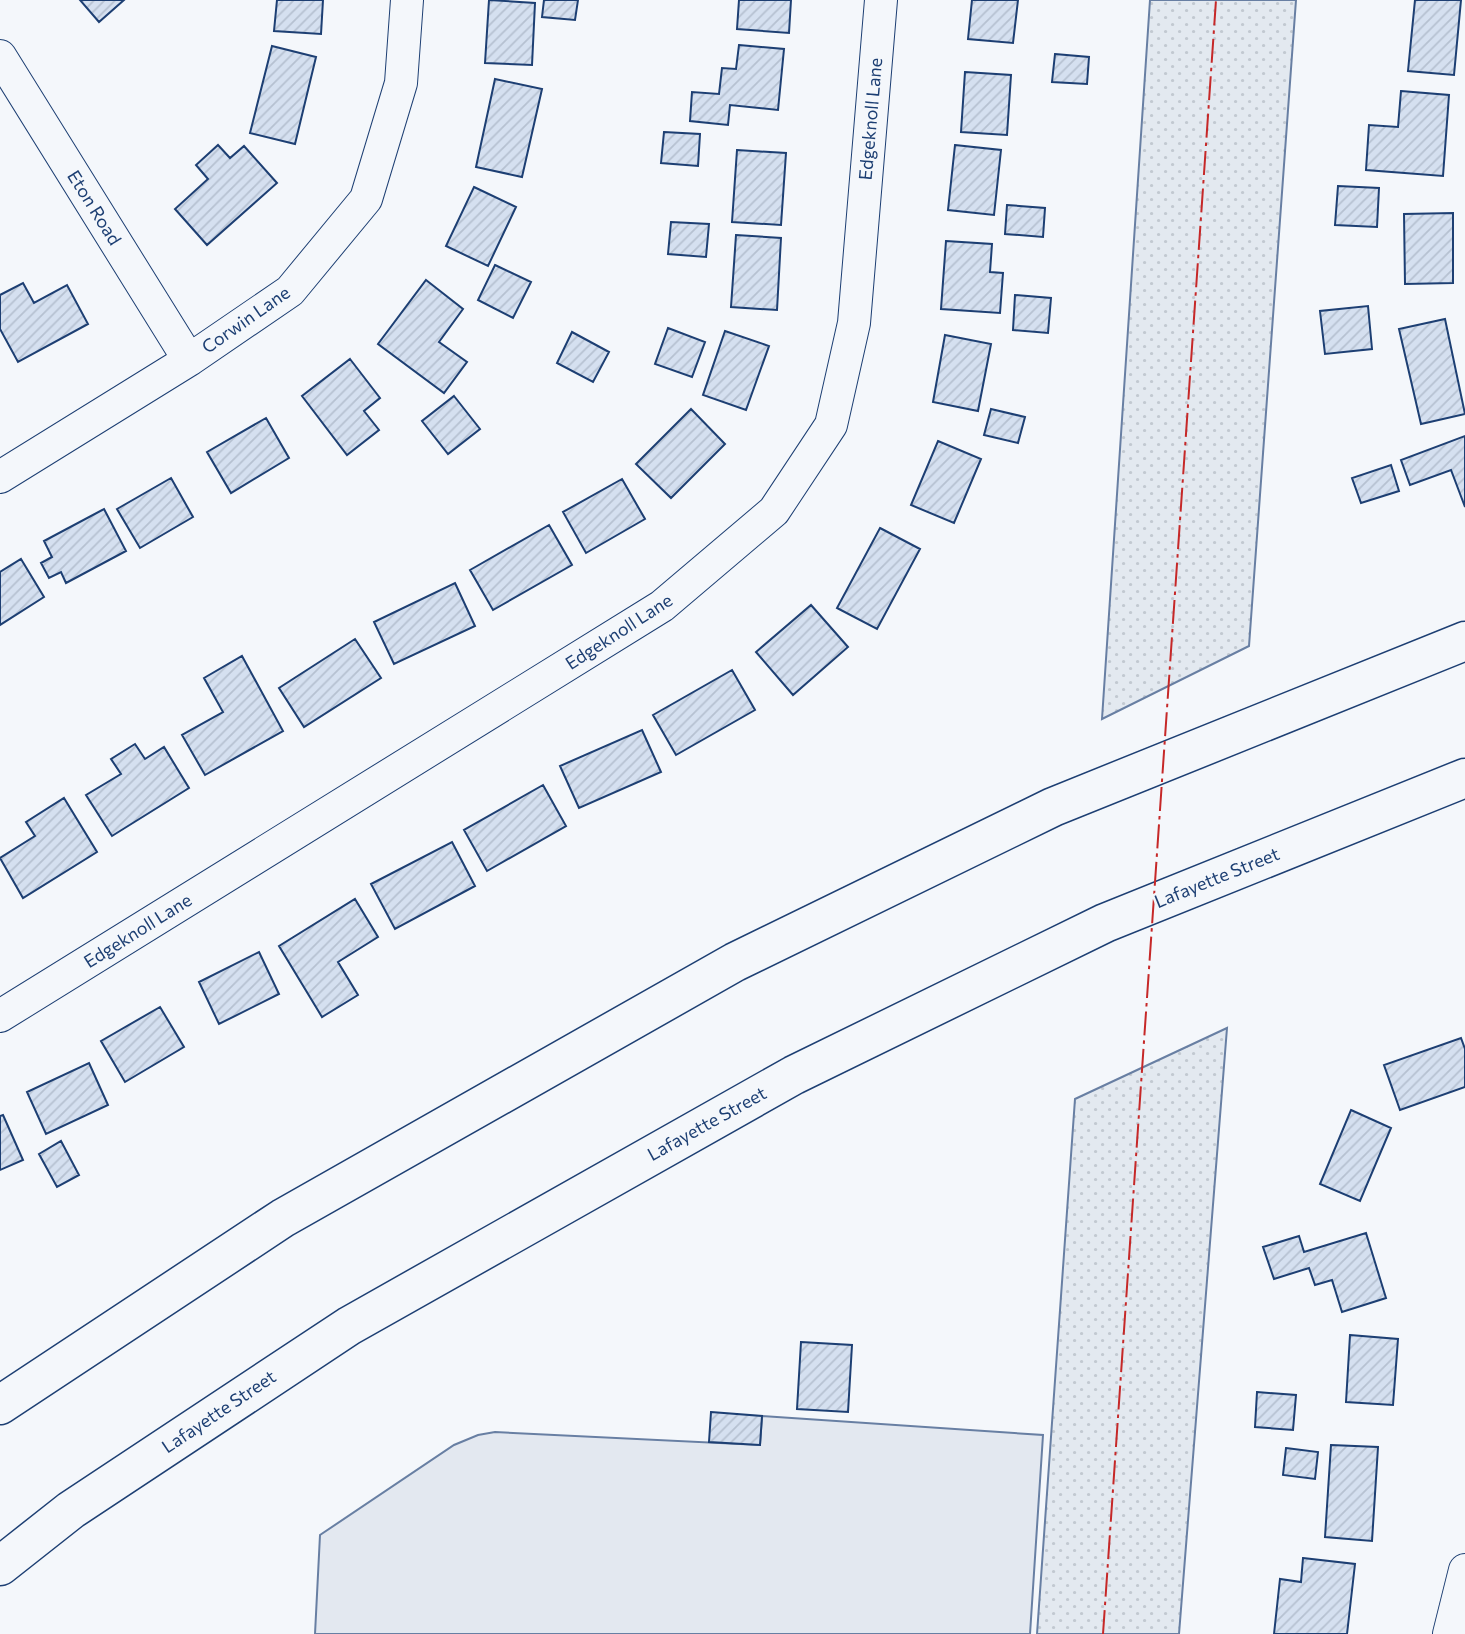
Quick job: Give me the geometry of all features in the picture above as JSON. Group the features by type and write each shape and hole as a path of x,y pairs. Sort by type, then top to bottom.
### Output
{"highway":[{"path":"0,1405 283,1218 735,962 1053,807 1465,641"},
{"name":"Lafayette Street","path":"0,1566 71,1510 349,1326 794,1075 1105,923 1465,778"}],"street":[{"name":"Corwin Lane","path":"0,477 188,360 290,291 366,199 401,83 407,0"},
{"name":"Edgeknoll Lane","path":"0,1016 662,606 774,510 831,425 854,323 881,0"},
{"name":"Eton Road","path":"0,56 188,360"},
{"path":"1449,1634 1465,1570"}],"shaded area":[{"path":"1150,0 1296,0 1249,646 1102,719"},
{"path":"1227,1028 1179,1634 1037,1634 1075,1099"},
{"path":"762,1416 1043,1435 1030,1634 315,1634 320,1535 454,1445 478,1435 495,1432 760,1445"}],"building":[{"path":"80,0 124,0 99,22"},
{"path":"277,0 323,0 321,34 274,31"},
{"path":"489,0 535,3 532,65 485,63"},
{"path":"544,0 578,0 575,20 542,17"},
{"path":"739,0 791,0 789,33 737,29"},
{"path":"972,0 1018,0 1013,43 968,39"},
{"path":"1415,0 1461,0 1454,75 1408,71"},
{"path":"739,45 784,49 778,110 730,105 728,125 690,121 692,92 719,94 722,68 736,69"},
{"path":"272,46 316,57 295,144 250,133"},
{"path":"1055,54 1089,57 1087,84 1052,82"},
{"path":"965,72 1011,75 1007,135 961,132"},
{"path":"495,79 542,89 522,177 476,167"},
{"path":"1401,91 1449,95 1443,176 1366,170 1369,125 1398,127"},
{"path":"664,132 700,134 698,166 661,163"},
{"path":"218,145 230,158 244,146 277,183 207,245 175,209 208,179 196,165"},
{"path":"955,145 1001,150 994,215 948,210"},
{"path":"737,150 786,153 781,225 732,222"},
{"path":"1338,186 1379,188 1377,227 1335,225"},
{"path":"474,187 516,207 488,266 446,246"},
{"path":"1007,205 1045,208 1043,237 1005,234"},
{"path":"1453,213 1453,283 1405,284 1404,214"},
{"path":"671,222 709,224 706,257 668,254"},
{"path":"736,235 781,238 777,310 731,307"},
{"path":"946,241 992,244 990,272 1003,273 1000,313 941,309"},
{"path":"495,265 531,282 513,318 478,300"},
{"path":"426,280 463,309 439,342 467,362 444,393 378,344"},
{"path":"23,283 34,303 67,285 88,324 18,362 0,329 0,295"},
{"path":"1015,295 1051,298 1048,333 1013,330"},
{"path":"1368,306 1372,349 1325,354 1320,311"},
{"path":"1445,319 1465,414 1421,424 1399,329"},
{"path":"668,328 705,342 692,377 655,364"},
{"path":"725,331 769,346 746,410 703,395"},
{"path":"572,332 609,352 593,382 557,363"},
{"path":"945,335 991,344 978,411 933,402"},
{"path":"350,359 380,398 364,411 379,430 347,455 302,396"},
{"path":"454,396 480,429 448,454 422,421"},
{"path":"691,409 725,444 671,498 636,464"},
{"path":"991,409 1025,417 1018,443 984,435"},
{"path":"266,418 289,458 231,493 207,452"},
{"path":"1465,436 1465,507 1451,470 1410,485 1401,460"},
{"path":"938,441 981,459 954,523 911,505"},
{"path":"1391,465 1399,491 1361,503 1352,478"},
{"path":"171,478 193,517 140,548 117,509"},
{"path":"622,479 645,519 586,553 563,512"},
{"path":"104,509 126,551 66,583 61,572 49,578 41,563 52,557 44,541"},
{"path":"549,525 572,565 493,610 470,570"},
{"path":"880,528 920,549 877,629 837,608"},
{"path":"21,559 44,597 0,625 0,572"},
{"path":"455,583 475,626 394,664 374,622"},
{"path":"811,605 848,647 793,695 756,652"},
{"path":"355,639 381,678 304,727 279,688"},
{"path":"242,656 283,731 205,775 182,735 223,712 204,678"},
{"path":"732,670 755,710 676,755 653,715"},
{"path":"642,730 661,772 579,808 560,766"},
{"path":"135,744 145,759 164,747 189,788 112,836 86,795 121,774 111,759"},
{"path":"543,785 566,826 487,871 464,830"},
{"path":"64,798 97,852 23,898 0,858 35,836 26,822"},
{"path":"452,842 475,886 395,929 371,884"},
{"path":"355,899 378,937 338,962 358,995 322,1017 279,946"},
{"path":"259,952 279,994 219,1024 199,982"},
{"path":"160,1007 184,1047 125,1082 101,1041"},
{"path":"1461,1038 1465,1049 1465,1087 1400,1110 1384,1065"},
{"path":"89,1063 108,1105 46,1134 27,1092"},
{"path":"1351,1110 1391,1128 1360,1201 1320,1184"},
{"path":"3,1115 23,1160 0,1170 0,1116"},
{"path":"61,1141 79,1175 57,1187 39,1154"},
{"path":"1366,1233 1386,1298 1342,1312 1332,1280 1315,1285 1309,1268 1274,1279 1263,1247 1299,1236 1304,1252"},
{"path":"1350,1335 1398,1339 1393,1405 1346,1402"},
{"path":"801,1342 852,1345 848,1412 797,1409"},
{"path":"1257,1392 1296,1395 1293,1430 1255,1427"},
{"path":"711,1412 762,1416 760,1445 709,1442"},
{"path":"1331,1445 1378,1447 1372,1541 1325,1537"},
{"path":"1286,1448 1318,1452 1315,1479 1283,1475"},
{"path":"1303,1558 1355,1564 1347,1634 1274,1634 1280,1579 1301,1582"}],"power":[{"path":"1103,1634 1216,0"}]}
